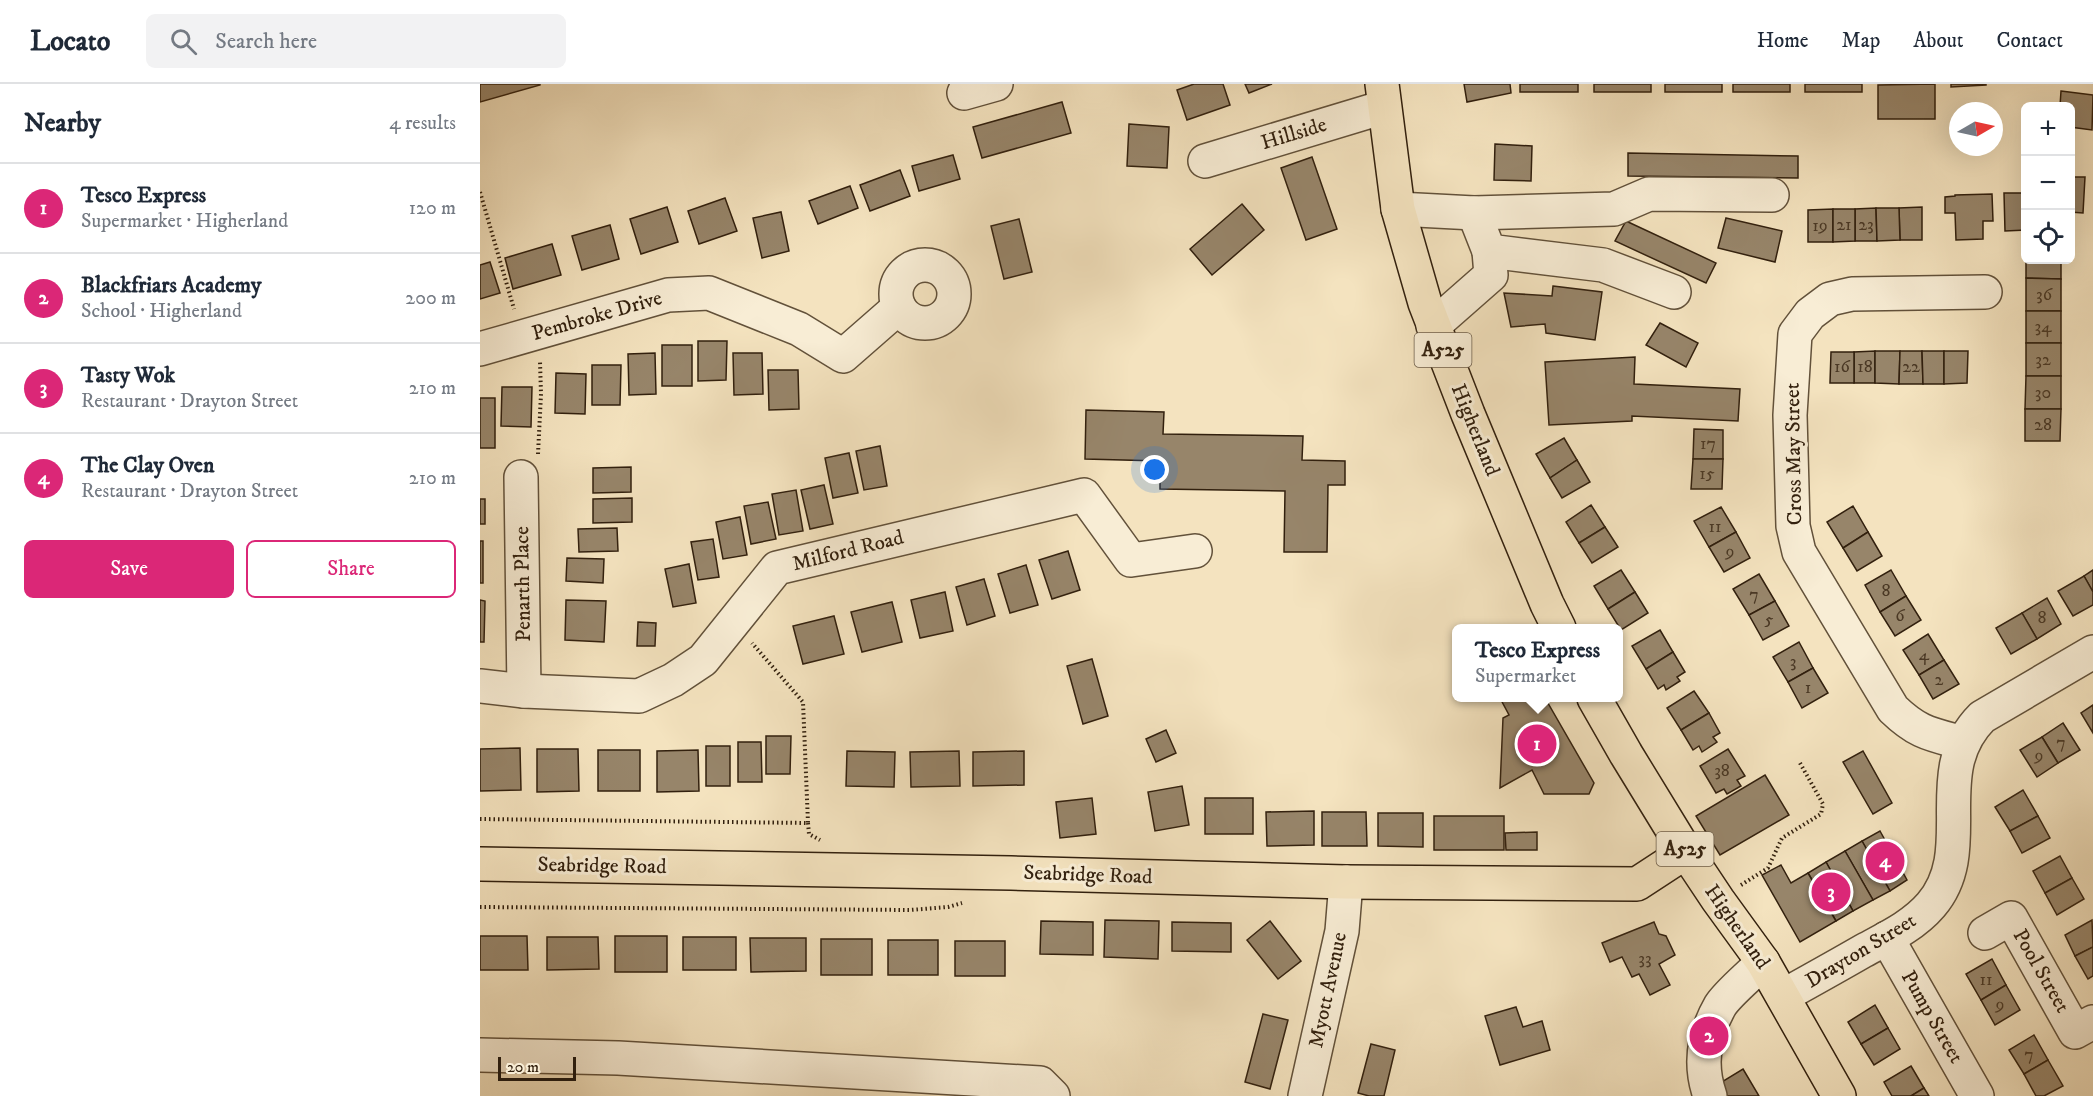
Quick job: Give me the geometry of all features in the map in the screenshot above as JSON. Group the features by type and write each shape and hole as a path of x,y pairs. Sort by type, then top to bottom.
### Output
{"main road":[{"name":"Higherland","path":"1383,95 1398,209 1433,326 1557,624"},
{"name":"Higherland","path":"1596,702 1686,852 1763,962 1839,1096"},
{"name":"Seabridge Road","path":"480,864 1011,873 1346,882 1638,884 1686,852"}],"street":[{"path":"964,93 996,84"},
{"name":"Hillside","path":"1205,161 1383,95"},
{"path":"1398,209 1474,213 1614,209 1649,194 1772,195"},
{"path":"1433,326 1491,275 1489,250 1474,213"},
{"path":"1489,250 1603,265 1674,292"},
{"name":"Cross May Street","path":"1963,743 1924,732 1909,724 1893,709 1800,552 1793,526 1790,415 1795,334 1810,314 1830,299 1852,294 1985,292"},
{"name":"Pembroke Drive","path":"480,349 668,295 709,293 799,329 843,356 898,307"},
{"name":"Penarth Place","path":"524,691 529,470"},
{"name":"Milford Road","path":"480,686 524,691 639,696 673,681 703,660 777,568 1084,495 1131,560 1195,551"},
{"name":"Drayton Street","path":"1783,996 1918,919 1933,904 1944,885 1952,862 1954,771 1963,743 1972,728 1982,717 2093,652"},
{"name":"Myott Avenue","path":"1305,1096 1342,931 1346,882"},
{"name":"Pool Street","path":"1985,933 2011,918 2075,1032 2093,1022"},
{"name":"Pump Street","path":"1887,938 1977,1096"},
{"path":"1710,1096 1706,1086 1703,1052 1710,1029 1721,1004 1763,962"},
{"path":"480,1055 618,1058 1040,1083 1053,1096"}],"path":[{"path":"480,192 531,334 541,394 540,444 529,470"},
{"path":"480,819 808,823 803,702 734,622"},
{"path":"1718,900 1768,868 1782,838 1821,814 1823,804 1800,763"},
{"path":"480,907 910,910 948,907 966,902"}],"building":[{"path":"480,84 540,84 540,85 480,102"},
{"path":"1194,84 1223,84 1230,105 1187,120 1177,90"},
{"path":"1245,84 1272,84 1249,93"},
{"path":"1464,84 1510,84 1511,93 1467,102"},
{"path":"1520,84 1578,84 1578,92 1520,92"},
{"path":"1594,84 1651,84 1651,92 1594,92"},
{"path":"1665,84 1722,84 1722,92 1665,92"},
{"path":"1733,84 1790,84 1790,92 1733,92"},
{"path":"1805,84 1862,84 1862,92 1805,92"},
{"path":"1935,84 1935,119 1878,119 1878,85"},
{"path":"1951,84 1986,84 1986,85 1951,87"},
{"path":"2061,91 2093,95 2092,130 2075,128 2075,102 2060,102"},
{"path":"1062,102 1071,133 982,158 973,127"},
{"path":"1129,124 1169,127 1167,168 1127,166"},
{"path":"1495,144 1532,146 1531,181 1494,180"},
{"path":"1628,153 1798,156 1798,178 1628,176"},
{"path":"953,155 960,179 919,191 912,166"},
{"path":"1312,157 1337,229 1306,240 1281,168"},
{"path":"900,170 910,196 870,211 860,185"},
{"path":"2075,177 2085,177 2083,213 2075,212"},
{"path":"850,186 858,208 818,224 809,201"},
{"path":"2004,193 2021,193 2021,230 2005,231"},
{"path":"1992,194 1993,221 1983,221 1983,239 1956,240 1955,213 1945,213 1945,197"},
{"path":"725,198 737,231 699,244 688,211"},
{"path":"1242,204 1264,230 1212,275 1190,249"},
{"path":"667,207 678,242 641,254 630,219"},
{"path":"1922,207 1922,240 1900,240 1899,208"},
{"path":"1876,208 1877,241 1855,241 1855,209"},
{"path":"1876,208 1899,208 1900,240 1877,241"},
{"path":"1833,209 1833,242 1808,242 1808,210"},
{"path":"1833,209 1855,209 1855,241 1833,242"},
{"path":"781,212 789,251 762,258 753,218"},
{"path":"1726,218 1782,231 1775,262 1718,248"},
{"path":"1019,219 1032,272 1004,279 991,226"},
{"path":"1626,221 1716,263 1706,283 1615,241"},
{"path":"610,225 619,259 582,270 572,236"},
{"path":"552,244 561,275 513,289 505,258"},
{"path":"490,262 500,293 480,299 480,265"},
{"path":"2026,264 2061,264 2061,279 2026,278"},
{"path":"2026,278 2061,279 2061,311 2026,311"},
{"path":"1553,286 1602,292 1595,340 1546,333 1545,324 1511,327 1504,293 1552,296"},
{"path":"2026,311 2061,311 2061,343 2026,343"},
{"path":"1660,323 1698,343 1686,367 1646,345"},
{"path":"698,341 727,341 726,380 698,381"},
{"path":"2026,343 2061,343 2061,376 2026,376"},
{"path":"662,345 692,345 692,386 662,386"},
{"path":"1875,351 1875,383 1854,383 1854,352"},
{"path":"1875,351 1900,351 1899,384 1875,383"},
{"path":"1900,351 1922,351 1923,384 1899,384"},
{"path":"1922,351 1944,351 1944,384 1923,384"},
{"path":"1944,351 1968,351 1967,383 1944,384"},
{"path":"1831,352 1854,352 1854,383 1830,383"},
{"path":"655,353 656,394 629,395 628,354"},
{"path":"733,353 762,353 763,394 734,395"},
{"path":"1635,357 1634,384 1740,389 1738,421 1632,416 1632,421 1549,425 1545,362"},
{"path":"592,365 621,365 620,405 592,405"},
{"path":"768,370 798,370 799,409 769,410"},
{"path":"556,373 586,374 585,414 555,413"},
{"path":"2026,376 2061,376 2061,409 2025,409"},
{"path":"502,387 532,387 531,427 501,426"},
{"path":"480,398 495,398 495,448 480,448"},
{"path":"2025,409 2061,409 2060,441 2025,441"},
{"path":"1086,410 1164,412 1163,434 1303,436 1302,460 1345,461 1345,485 1328,485 1327,552 1284,552 1285,491 1160,489 1160,461 1085,459"},
{"path":"1694,429 1723,430 1723,459 1693,459"},
{"path":"1564,438 1577,460 1550,478 1536,454"},
{"path":"880,446 887,486 864,490 856,451"},
{"path":"849,453 858,493 833,498 825,458"},
{"path":"1693,459 1723,459 1722,489 1691,489"},
{"path":"1577,460 1590,482 1562,498 1550,478"},
{"path":"631,467 631,492 593,493 593,468"},
{"path":"824,485 833,524 810,529 801,490"},
{"path":"796,490 803,531 779,535 772,494"},
{"path":"632,498 632,522 593,523 593,499"},
{"path":"480,499 485,499 485,524 480,524"},
{"path":"768,502 776,539 751,544 744,506"},
{"path":"1591,505 1605,527 1579,543 1566,522"},
{"path":"1853,506 1868,532 1843,548 1827,522"},
{"path":"1721,507 1736,532 1709,547 1694,521"},
{"path":"740,517 747,555 723,559 716,522"},
{"path":"1605,527 1618,547 1592,563 1579,543"},
{"path":"617,528 618,551 579,552 578,529"},
{"path":"1736,532 1750,558 1724,572 1709,547"},
{"path":"1868,532 1882,556 1857,571 1843,548"},
{"path":"713,539 719,577 698,580 691,542"},
{"path":"480,541 483,541 483,583 480,583"},
{"path":"1068,551 1080,590 1052,599 1039,560"},
{"path":"567,558 604,559 603,583 566,581"},
{"path":"689,564 696,603 673,607 665,569"},
{"path":"1026,565 1038,605 1010,613 998,574"},
{"path":"1621,570 1635,592 1608,609 1594,586"},
{"path":"1891,570 1906,596 1880,612 1865,585"},
{"path":"2093,570 2093,592 2084,576"},
{"path":"1759,574 1775,601 1749,615 1733,589"},
{"path":"2084,576 2093,592 2093,605 2073,616 2058,591"},
{"path":"984,579 995,616 967,625 956,587"},
{"path":"945,592 953,631 920,638 911,600"},
{"path":"1635,592 1648,613 1623,629 1623,624 1617,624 1608,609"},
{"path":"1906,596 1921,620 1895,636 1880,612"},
{"path":"2047,598 2061,624 2037,639 2022,613"},
{"path":"480,600 485,601 484,642 480,642"},
{"path":"566,600 606,601 604,642 565,640"},
{"path":"1775,601 1789,626 1763,640 1749,615"},
{"path":"892,602 902,642 862,652 851,612"},
{"path":"2022,613 2037,639 2011,654 1996,628"},
{"path":"834,616 844,654 803,664 793,626"},
{"path":"638,622 656,623 655,646 637,646"},
{"path":"1660,630 1673,652 1646,669 1632,646"},
{"path":"1928,634 1944,660 1919,675 1903,650"},
{"path":"1799,642 1813,668 1788,682 1773,657"},
{"path":"1673,652 1685,672 1677,677 1680,681 1666,690 1664,685 1658,689 1646,669"},
{"path":"1092,659 1108,716 1083,724 1067,666"},
{"path":"1944,660 1959,684 1933,699 1919,675"},
{"path":"1813,668 1828,693 1802,708 1788,682"},
{"path":"1694,691 1709,713 1681,730 1667,708"},
{"path":"1502,702 1547,702 1594,783 1589,794 1544,794 1532,770 1500,788 1503,718 1509,715"},
{"path":"2093,705 2093,733 2081,713"},
{"path":"1709,713 1720,733 1713,737 1717,742 1702,752 1699,746 1693,750 1681,730"},
{"path":"2063,723 2080,750 2058,763 2042,737"},
{"path":"1166,730 1176,753 1156,762 1146,739"},
{"path":"766,736 791,736 790,774 766,774"},
{"path":"2042,737 2058,763 2037,777 2020,750"},
{"path":"738,742 761,742 762,782 738,782"},
{"path":"706,746 730,746 730,786 706,786"},
{"path":"520,748 521,790 480,791 480,749"},
{"path":"537,749 578,749 579,791 537,792"},
{"path":"1728,749 1745,776 1737,780 1741,786 1727,794 1724,789 1716,793 1700,766"},
{"path":"598,750 640,750 640,791 598,791"},
{"path":"698,750 699,791 657,792 657,751"},
{"path":"847,751 895,752 894,787 846,786"},
{"path":"959,751 960,786 911,787 910,752"},
{"path":"1024,751 1024,785 973,786 973,752"},
{"path":"1863,751 1892,803 1873,814 1843,762"},
{"path":"1765,775 1789,815 1720,855 1696,816"},
{"path":"1182,786 1189,825 1155,831 1148,792"},
{"path":"2023,790 2038,816 2010,831 1995,807"},
{"path":"1092,798 1096,834 1060,838 1056,802"},
{"path":"1205,798 1253,798 1253,834 1205,834"},
{"path":"1314,811 1314,845 1267,846 1266,812"},
{"path":"1322,812 1366,812 1367,846 1322,846"},
{"path":"1378,813 1423,813 1423,847 1378,846"},
{"path":"1434,816 1504,816 1504,850 1434,850"},
{"path":"2038,816 2050,838 2022,853 2010,831"},
{"path":"1880,831 1907,880 1890,891 1862,841"},
{"path":"1537,832 1537,850 1506,850 1505,833"},
{"path":"1862,841 1890,891 1873,900 1845,851"},
{"path":"1845,851 1873,900 1853,911 1826,862"},
{"path":"2060,856 2072,878 2045,893 2033,871"},
{"path":"1826,862 1853,911 1836,921 1808,873"},
{"path":"1781,865 1791,883 1808,873 1836,921 1800,942 1762,875"},
{"path":"2072,878 2084,899 2057,915 2045,893"},
{"path":"1105,920 1159,921 1158,959 1104,957"},
{"path":"2092,920 2093,947 2075,956 2065,935"},
{"path":"1041,921 1093,922 1093,955 1040,954"},
{"path":"1270,921 1301,961 1278,979 1247,940"},
{"path":"1172,922 1231,923 1231,952 1172,951"},
{"path":"1654,922 1659,934 1666,936 1675,955 1659,964 1670,985 1650,995 1639,974 1632,977 1622,957 1610,962 1602,943"},
{"path":"480,936 527,936 528,970 480,970"},
{"path":"615,936 667,936 667,972 615,972"},
{"path":"547,937 598,937 599,969 547,970"},
{"path":"683,937 736,937 736,970 683,970"},
{"path":"750,938 806,938 806,971 751,972"},
{"path":"821,939 872,939 872,975 821,975"},
{"path":"888,940 938,940 938,975 888,975"},
{"path":"955,941 1005,941 1005,976 955,976"},
{"path":"2093,947 2093,976 2088,979 2075,956"},
{"path":"1992,959 2006,985 1981,1000 1966,974"},
{"path":"2006,985 2020,1010 1995,1025 1981,1000"},
{"path":"1875,1005 1888,1028 1861,1044 1848,1022"},
{"path":"1516,1007 1523,1027 1542,1021 1550,1050 1500,1065 1485,1016"},
{"path":"1263,1014 1288,1020 1270,1089 1245,1082"},
{"path":"1888,1028 1900,1049 1874,1065 1861,1044"},
{"path":"2034,1035 2048,1060 2024,1074 2009,1050"},
{"path":"1371,1044 1395,1050 1384,1096 1358,1093"},
{"path":"2048,1060 2063,1086 2044,1096 2036,1096 2024,1074"},
{"path":"1911,1066 1924,1088 1911,1096 1892,1096 1884,1082"},
{"path":"1743,1069 1759,1096 1724,1096 1720,1083"},
{"path":"1924,1088 1929,1096 1911,1096"}],"place":[{"name":"Tesco Express","path":"1537,744"},
{"name":"The Clay Oven","path":"1885,861"},
{"name":"Tasty Wok","path":"1831,892"},
{"name":"Blackfriars Academy","path":"1709,1036"}]}
